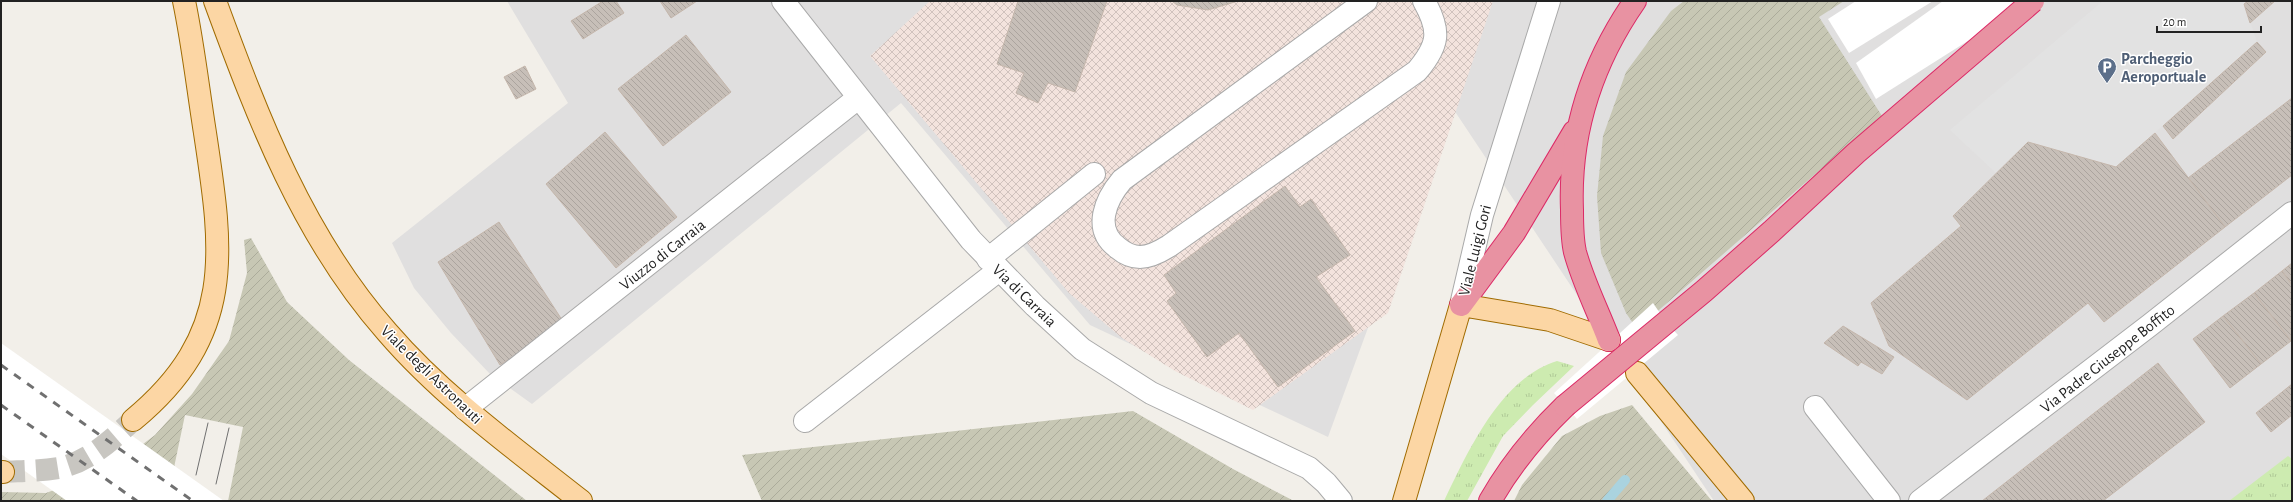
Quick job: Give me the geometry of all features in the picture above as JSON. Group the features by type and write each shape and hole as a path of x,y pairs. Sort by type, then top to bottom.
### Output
{"highway":[{"path":"1610,340 1575,250 1571,192 1579,124 1589,88 1618,25 1635,1"},
{"path":"1490,501 1508,470 1536,434 1565,406 1715,281 1856,153 2033,1"},
{"path":"1461,305 1514,233 1579,124"}],"main road":[{"path":"133,420 164,392 183,368 205,326 213,303 216,280 218,255 214,194 184,1"},
{"name":"Viale degli Astronauti","path":"215,1 240,70 296,200 335,265 386,332 465,409 581,501"},
{"path":"1461,305 1550,320 1610,340"},
{"name":"Viale Luigi Gori","path":"1404,501 1461,305"},
{"path":"1637,374 1743,501"}],"street":[{"name":"Via di Carraia","path":"783,1 936,198 994,264 1082,349 1101,363 1151,393 1191,414 1309,468 1326,482 1341,501"},
{"path":"1366,1 1122,180 1111,193 1103,218 1103,226 1114,245 1127,254 1141,257 1155,253 1169,246 1417,71 1434,47 1436,30 1432,14 1424,1"},
{"name":"Viale Luigi Gori","path":"1461,305 1482,215 1549,1"},
{"name":"Viuzzo di Carraia","path":"465,409 858,98"},
{"path":"805,421 994,264 1094,174"},
{"name":"Via Padre Giuseppe Boffito","path":"1920,501 2150,325 2292,213"},
{"path":"1815,407 1889,501"}],"shaded area":[{"path":"507,1 2292,1 2292,501 1714,501 1450,104 1328,437 1090,325 901,103 532,404 490,374 451,333 414,288 392,243 568,103"},
{"path":"930,1 1493,1 1388,313 1253,410 1175,371 1122,338 1069,293 870,56"},
{"path":"1684,1 1844,1 1819,17 1882,116 1637,329 1626,313 1601,253 1597,196 1603,136 1626,72 1671,11"},
{"name":"Parcheggio Aeroportuale","path":"2103,1 2248,1 2244,4 2257,42 2116,167 2028,142 1996,173 1950,130"},
{"path":"251,238 287,302 349,360 527,501 228,501 243,427 185,415 167,501 1,501 1,492 46,493 110,469 155,435 192,394 229,341 247,273 244,240"},
{"path":"1632,405 1712,501 1514,501 1522,485 1562,436 1600,416"},
{"path":"1133,411 1233,469 1294,501 762,501 742,455"}],"green space":[{"path":"1557,361 1574,366 1503,436 1467,501 1444,501 1476,439 1488,419 1503,400 1519,383 1537,370"},
{"path":"2288,456 2292,459 2292,501 2229,501"}],"pier":[{"path":"1856,1 1933,1 1849,53 1828,19"},
{"path":"1943,1 2031,1 1876,99 1856,63"},
{"path":"1653,303 1666,322 1678,335 1577,419 1554,393"},
{"path":"1,343 224,501 67,501 1,454"}],"building":[{"path":"603,1 616,1 624,13 583,39 571,21"},
{"path":"660,1 697,1 671,18"},
{"path":"1018,1 1107,1 1075,92 1048,83 1038,103 1016,93 1024,73 997,64"},
{"path":"1172,1 1238,1 1208,10 1177,5"},
{"path":"2248,1 2275,1 2250,23 2244,4"},
{"path":"686,35 731,92 663,146 618,89"},
{"path":"2257,42 2266,52 2173,139 2163,126"},
{"path":"525,66 536,89 516,99 504,77"},
{"path":"2292,98 2292,175 2225,227 2188,178"},
{"path":"605,132 677,217 616,268 546,184"},
{"path":"2155,133 2225,227 2104,322 2088,303 1967,400 1889,346 1871,303 1961,226 1953,216 2028,142 2116,167"},
{"path":"1285,186 1300,207 1311,199 1350,255 1316,277 1355,331 1278,387 1239,333 1207,357 1167,301 1176,293 1164,275"},
{"path":"499,222 564,323 500,365 438,262"},
{"path":"2292,263 2292,285 2282,271"},
{"path":"2282,271 2292,285 2291,341 2254,293"},
{"path":"2254,293 2291,341 2261,364 2223,316"},
{"path":"2223,316 2261,364 2230,388 2193,339"},
{"path":"1843,326 1894,357 1882,374 1861,362 1858,366 1824,343"},
{"path":"2158,363 2205,422 2103,501 1982,501"},
{"path":"2292,384 2292,415 2271,432 2256,413"}],"waterway":[{"path":"1607,501 1625,480"}],"tunnel":[{"path":"3,472 45,470 70,465 80,461 99,449 133,420"}],"tram line":[{"path":"196,475 208,423"},
{"path":"216,484 229,428"}],"railway":[{"path":"1,365 193,501"},
{"path":"1,405 137,501"}],"place":[{"name":"Parcheggio Aeroportuale","path":"2107,84"}]}
